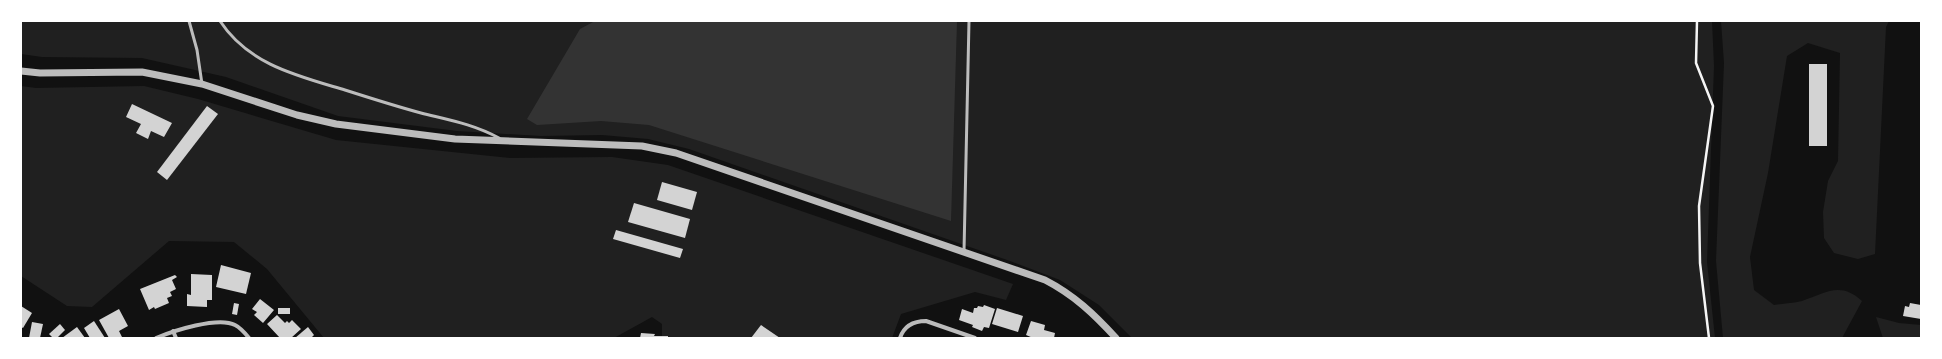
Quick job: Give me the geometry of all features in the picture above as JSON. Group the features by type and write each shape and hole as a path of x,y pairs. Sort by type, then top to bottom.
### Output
{"street":[{"path":"21,71 40,73 142,72 202,84 297,115 336,124 455,139 642,146 676,153 1045,280 1062,289 1092,312 1116,338"},
{"path":"900,338 902,332 910,324 918,321 926,321 975,338"},
{"path":"156,338 173,331 217,322 234,324 249,338"},
{"path":"173,331 176,338"},
{"path":"962,333 965,338"}],"lane":[{"path":"189,21 197,50 202,84"},
{"path":"220,21 228,32 257,58 283,71 412,110 480,128 506,142"},
{"path":"964,252 969,21"}],"path":[{"path":"1697,21 1696,63 1712,106 1699,206 1700,263 1709,338"}],"shaded area":[{"path":"21,21 1712,21 1714,66 1707,262 1715,338 1132,338 1099,305 1060,280 1010,261 689,149 648,139 602,135 541,136 457,131 338,116 226,77 142,58 42,57 21,54"},
{"path":"595,21 957,21 951,221 649,125 601,121 537,125 527,119 580,29"},
{"path":"1721,21 1889,21 1886,27 1875,254 1858,259 1834,253 1824,238 1823,212 1828,181 1838,161 1840,53 1808,43 1787,56 1768,173 1750,257 1754,290 1774,305 1802,301 1833,290 1847,291 1862,301 1842,338 1723,338 1716,261 1724,63"},
{"path":"21,86 36,88 144,86 198,99 336,140 510,158 612,157 668,165 1013,284 1006,300 975,292 901,314 892,338 662,338 662,324 652,317 614,338 324,338 267,269 234,242 169,241 92,307 67,306 21,276"},
{"path":"1876,317 1899,323 1921,325 1921,338 1883,338"}],"building":[{"path":"1809,64 1827,64 1827,146 1809,146"},
{"path":"132,104 172,123 164,137 151,131 148,139 136,133 141,124 126,117"},
{"path":"207,106 218,114 167,180 157,172"},
{"path":"662,182 697,192 692,210 657,200"},
{"path":"634,203 690,219 685,238 628,222"},
{"path":"616,230 683,249 680,258 613,239"},
{"path":"221,265 251,273 246,294 216,287"},
{"path":"191,274 212,275 212,300 207,300 207,307 187,306 187,294 191,295"},
{"path":"175,275 177,277 172,280 176,289 170,292 172,296 167,298 169,303 149,310 140,289"},
{"path":"260,299 274,310 263,323 254,315 257,312 252,309"},
{"path":"234,303 239,304 237,315 232,314"},
{"path":"1910,303 1921,305 1921,319 1903,316 1905,306 1909,307"},
{"path":"984,305 995,309 989,328 984,327 982,331 972,327 973,325 959,320 962,309 973,313 974,308 977,308 978,306 983,307"},
{"path":"21,306 32,313 23,328 21,327"},
{"path":"278,308 290,308 290,314 278,314"},
{"path":"997,308 1023,316 1018,332 992,324"},
{"path":"119,309 128,326 119,331 122,337 109,338 99,320"},
{"path":"277,315 285,323 287,321 289,323 292,320 301,329 291,338 280,338 267,324"},
{"path":"94,321 105,338 90,338 84,328"},
{"path":"1031,321 1045,325 1044,330 1055,333 1054,338 1033,338 1026,335"},
{"path":"32,322 43,324 40,338 29,338"},
{"path":"60,324 65,330 57,338 53,338 49,334"},
{"path":"761,325 780,338 751,338"},
{"path":"77,327 85,338 62,338"},
{"path":"308,327 314,335 311,338 295,338"},
{"path":"641,333 655,334 654,336 668,336 668,338 640,338"}]}
